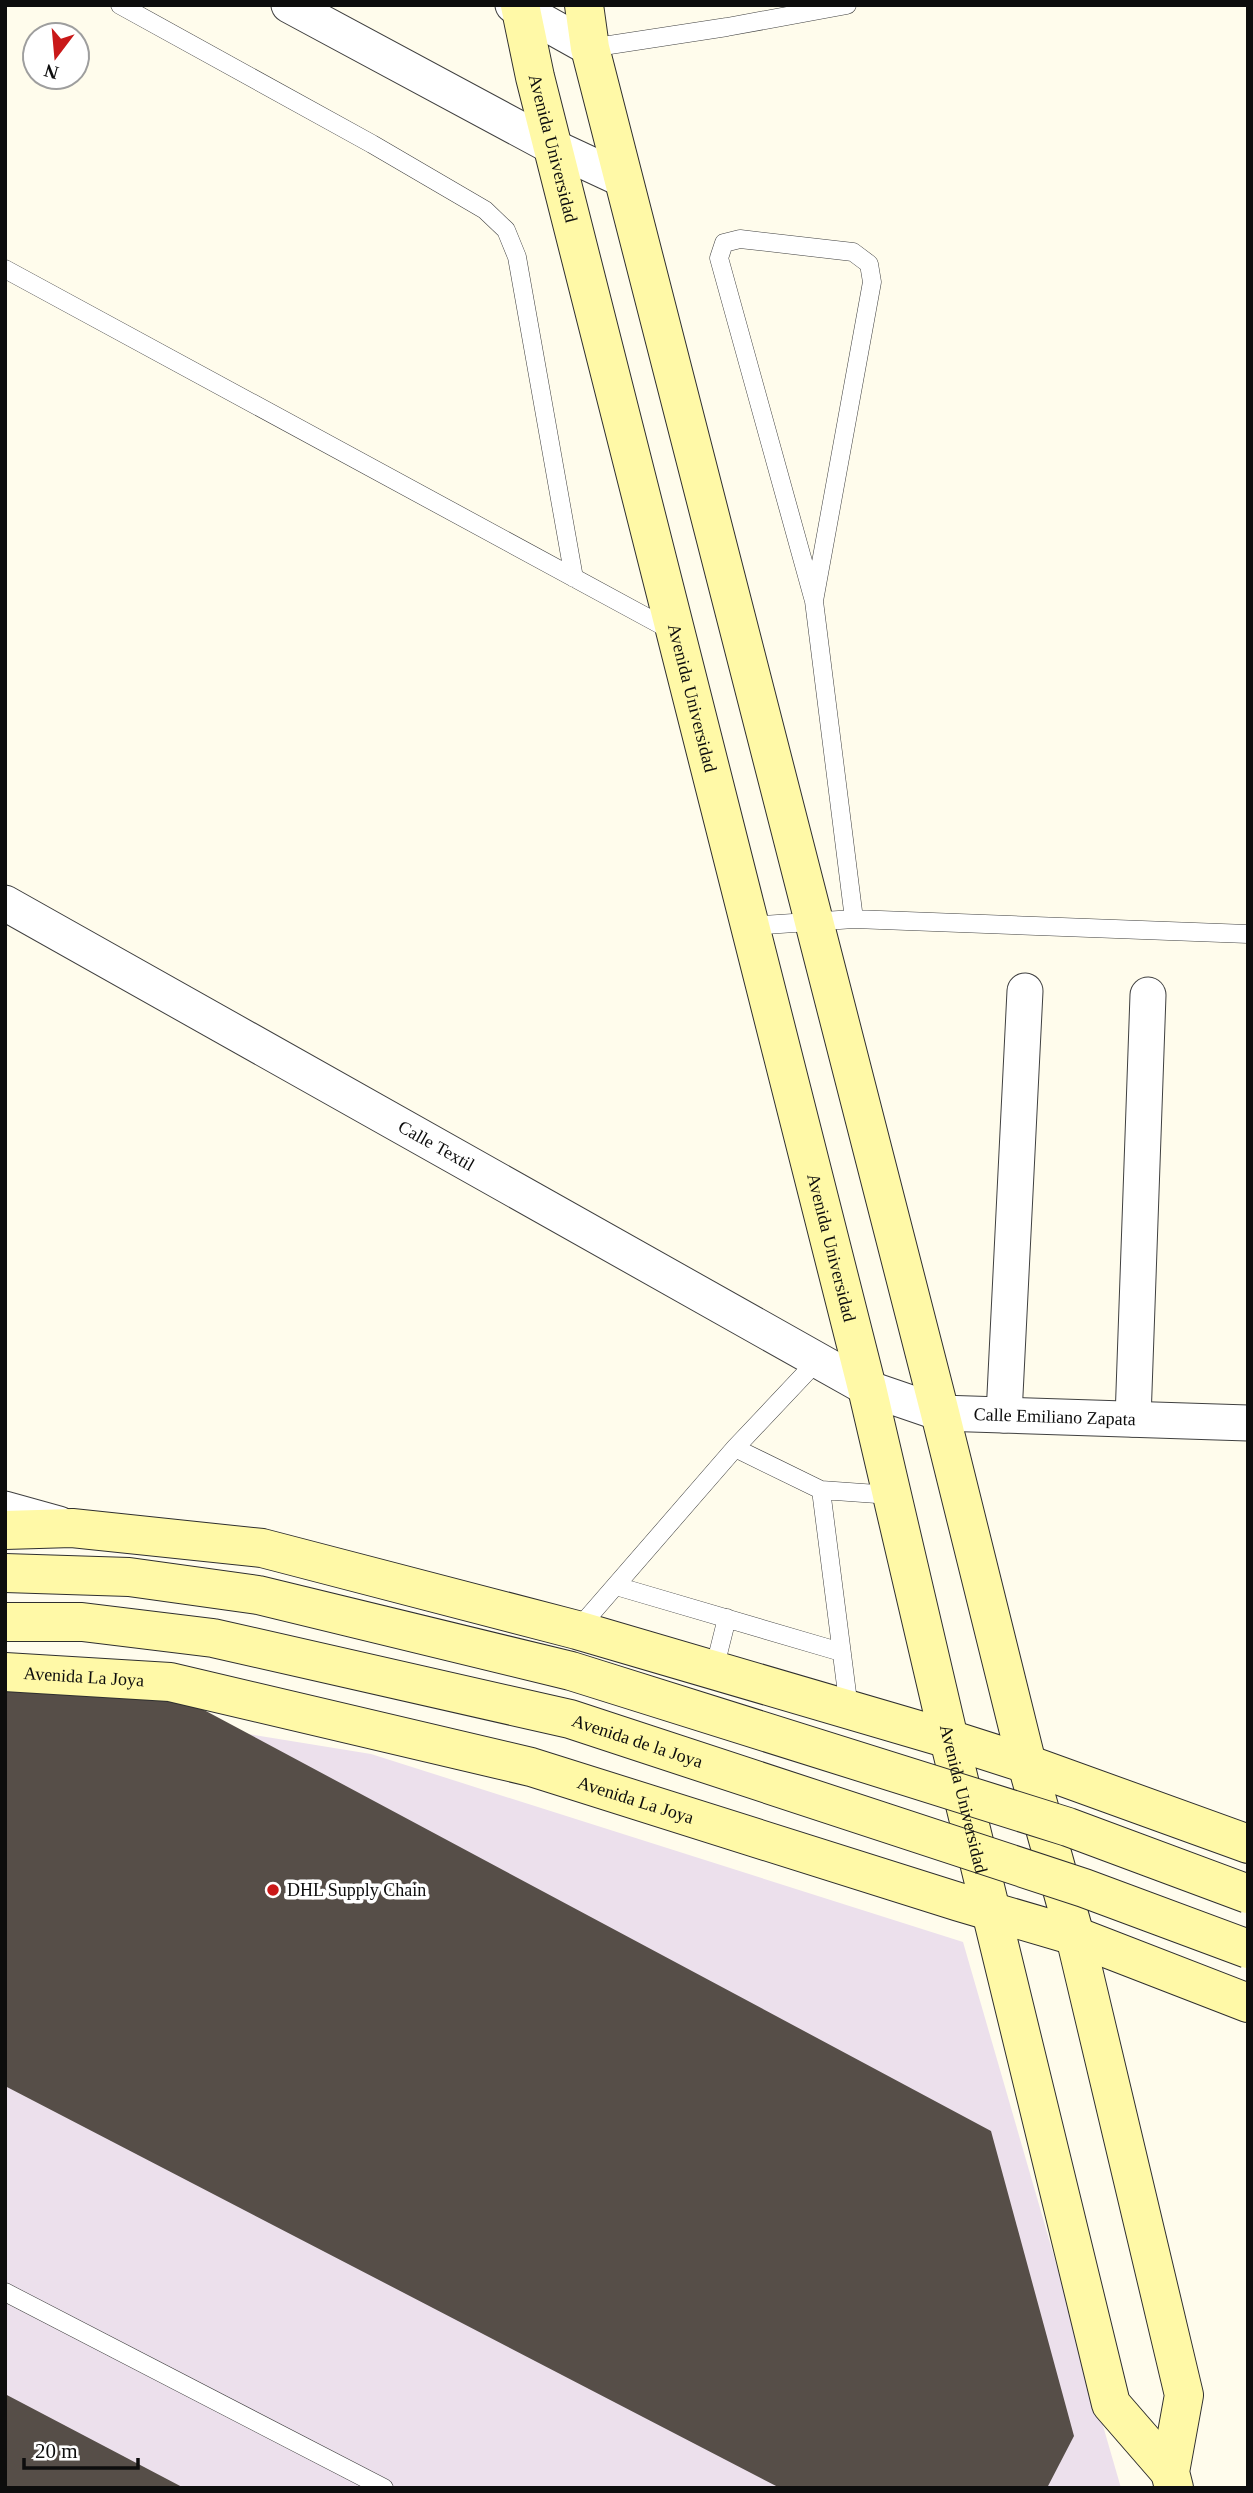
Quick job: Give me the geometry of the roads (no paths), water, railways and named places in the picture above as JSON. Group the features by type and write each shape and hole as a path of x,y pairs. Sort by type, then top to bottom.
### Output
{"main road":[{"name":"Avenida Universidad","path":"584,5 590,48 940,1413 1027,1764 1076,1936 1184,2395 1172,2480"},
{"name":"Avenida Universidad","path":"518,7 867,1388 949,1739 1111,2404 1172,2480"},
{"path":"5,1530 72,1528 262,1548 577,1629 949,1739 1027,1764 1248,1844"},
{"path":"5,1573 129,1577 258,1595 571,1671 1068,1827 1248,1894"},
{"name":"Avenida de la Joya","path":"5,1622 82,1622 213,1638 569,1718 1084,1888 1248,1949"},
{"name":"Avenida La Joya","path":"5,1672 170,1682 531,1767 993,1913 1076,1936 1248,2003"}],"street":[{"path":"289,5 553,147 624,180"},
{"path":"518,7 590,48"},
{"name":"Calle Textil","path":"5,903 867,1388"},
{"path":"1004,1415 1025,991"},
{"path":"1133,1419 1148,995"},
{"name":"Calle Emiliano Zapata","path":"867,1388 940,1413 1248,1423"},
{"path":"5,1508 72,1528"}],"lane":[{"path":"120,5 485,210 506,230 517,257 574,578"},
{"path":"590,48 847,5"},
{"path":"814,601 872,282 869,264 853,252 740,239 724,243 719,258 814,601 854,919"},
{"path":"5,269 677,633"},
{"path":"749,926 854,919 1248,934"},
{"path":"577,1629 735,1448 818,1360"},
{"path":"735,1448 821,1490 891,1495"},
{"path":"821,1490 849,1709"},
{"path":"616,1586 841,1652"},
{"path":"714,1670 727,1618"},
{"path":"5,2292 384,2488"}],"place":[{"name":"DHL Supply Chain","path":"273,1890"}]}
